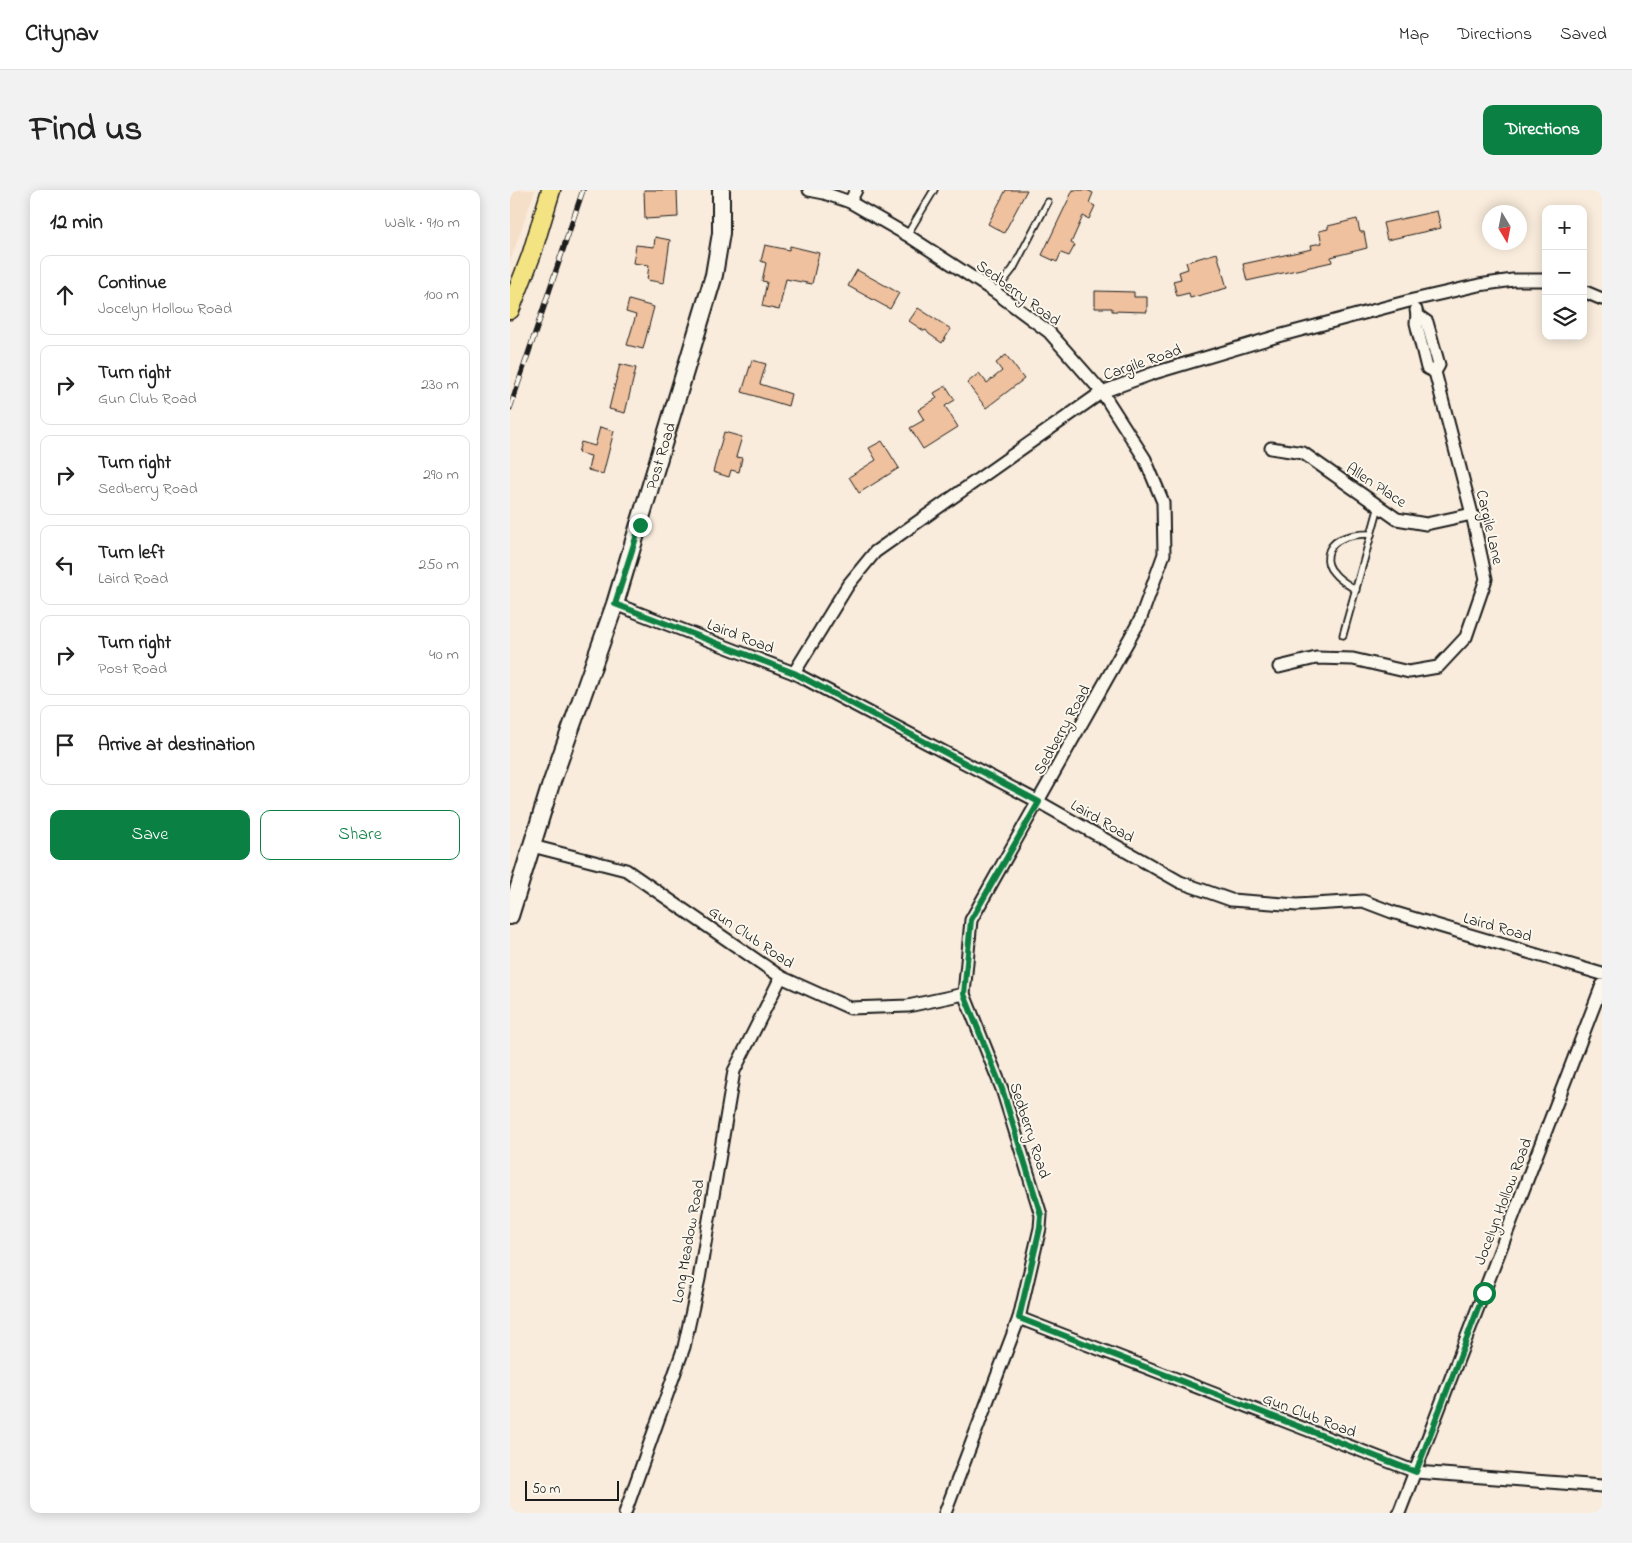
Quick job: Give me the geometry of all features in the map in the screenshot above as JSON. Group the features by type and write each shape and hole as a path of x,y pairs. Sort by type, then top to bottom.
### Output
{"main road":[{"path":"510,310 531,256 551,190"}],"street":[{"name":"Post Road","path":"510,916 550,787 615,604 714,275 721,233 721,190"},
{"name":"Sedberry Road","path":"810,190 850,202 907,235 996,292 1050,332 1102,392 1145,459 1163,502 1164,554 1140,620 971,920 964,994 1002,1089 1041,1215 1040,1228 1019,1318 945,1513"},
{"path":"850,202 856,190"},
{"name":"Cargile Road","path":"794,673 848,585 875,552 1102,392 1154,373 1278,336 1413,300 1479,285 1513,280 1542,280"},
{"path":"1587,293 1602,299"},
{"name":"Cargile Lane","path":"1279,666 1316,658 1353,659 1409,672 1438,667 1466,637 1486,579 1472,514 1435,372 1427,368 1416,323 1417,315 1413,300"},
{"name":"Allen Place","path":"1271,448 1303,453 1397,519 1426,524 1472,514"},
{"name":"Laird Road","path":"615,604 794,673 1039,802 1180,882 1231,900 1297,905 1363,901 1392,912 1602,974"},
{"name":"Gun Club Road","path":"532,846 626,870 781,977 850,1008 908,1006 964,994"},
{"name":"Long Meadow Road","path":"625,1513 684,1347 699,1279 734,1071 781,977"},
{"name":"Jocelyn Hollow Road","path":"1399,1513 1602,985"},
{"name":"Gun Club Road","path":"1019,1318 1416,1472 1602,1486"}],"lane":[{"path":"907,235 934,190"},
{"path":"996,292 1013,269 1048,202"},
{"path":"1343,636 1379,506"},
{"path":"1356,590 1334,573 1328,565 1329,550 1333,543 1340,539 1371,534"}],"shaded area":[{"path":"510,190 535,190 510,262"}],"building":[{"path":"644,190 677,190 678,217 645,219"},
{"path":"1006,190 1027,190 1004,233 988,224"},
{"path":"1073,190 1087,190 1093,193 1089,203 1095,206 1089,219 1083,216 1071,243 1075,245 1069,256 1061,253 1057,262 1042,255"},
{"path":"1437,211 1441,228 1387,240 1383,223"},
{"path":"1357,219 1360,232 1364,232 1367,248 1331,257 1332,262 1247,281 1243,264 1312,249 1311,245 1322,243 1319,231 1328,229 1328,226"},
{"path":"655,237 670,240 664,283 647,280 649,265 633,263 636,245 654,247"},
{"path":"765,245 789,250 790,246 819,253 812,284 786,279 779,310 762,306 767,282 762,281 766,263 761,261"},
{"path":"1217,253 1227,288 1190,298 1189,293 1177,296 1173,281 1181,279 1179,272 1188,269 1186,262"},
{"path":"857,270 899,293 890,309 848,286"},
{"path":"1095,291 1134,292 1134,297 1147,297 1147,312 1112,311 1112,308 1095,308"},
{"path":"629,300 654,307 643,349 627,345 636,315 626,312"},
{"path":"918,308 951,329 942,343 926,330 924,331 909,321"},
{"path":"1006,355 1024,379 986,408 967,383 979,373 987,383 1002,371 996,363"},
{"path":"752,360 766,364 760,384 791,394 788,406 742,392"},
{"path":"620,364 636,368 625,413 609,409"},
{"path":"946,386 955,400 945,406 958,427 923,449 910,428 924,420 918,410 937,398 934,393"},
{"path":"600,427 614,431 603,474 588,470 591,456 578,453 581,442 595,446"},
{"path":"724,432 742,437 736,457 742,458 739,472 731,470 729,477 713,472"},
{"path":"882,441 899,468 859,493 849,477 876,460 869,448"}],"railway":[{"path":"510,408 583,190"}],"route":[{"path":"640,525 615,604 794,673 1039,802 971,920 964,994 1002,1089 1041,1215 1040,1228 1019,1318 1416,1472 1484,1293"}]}
